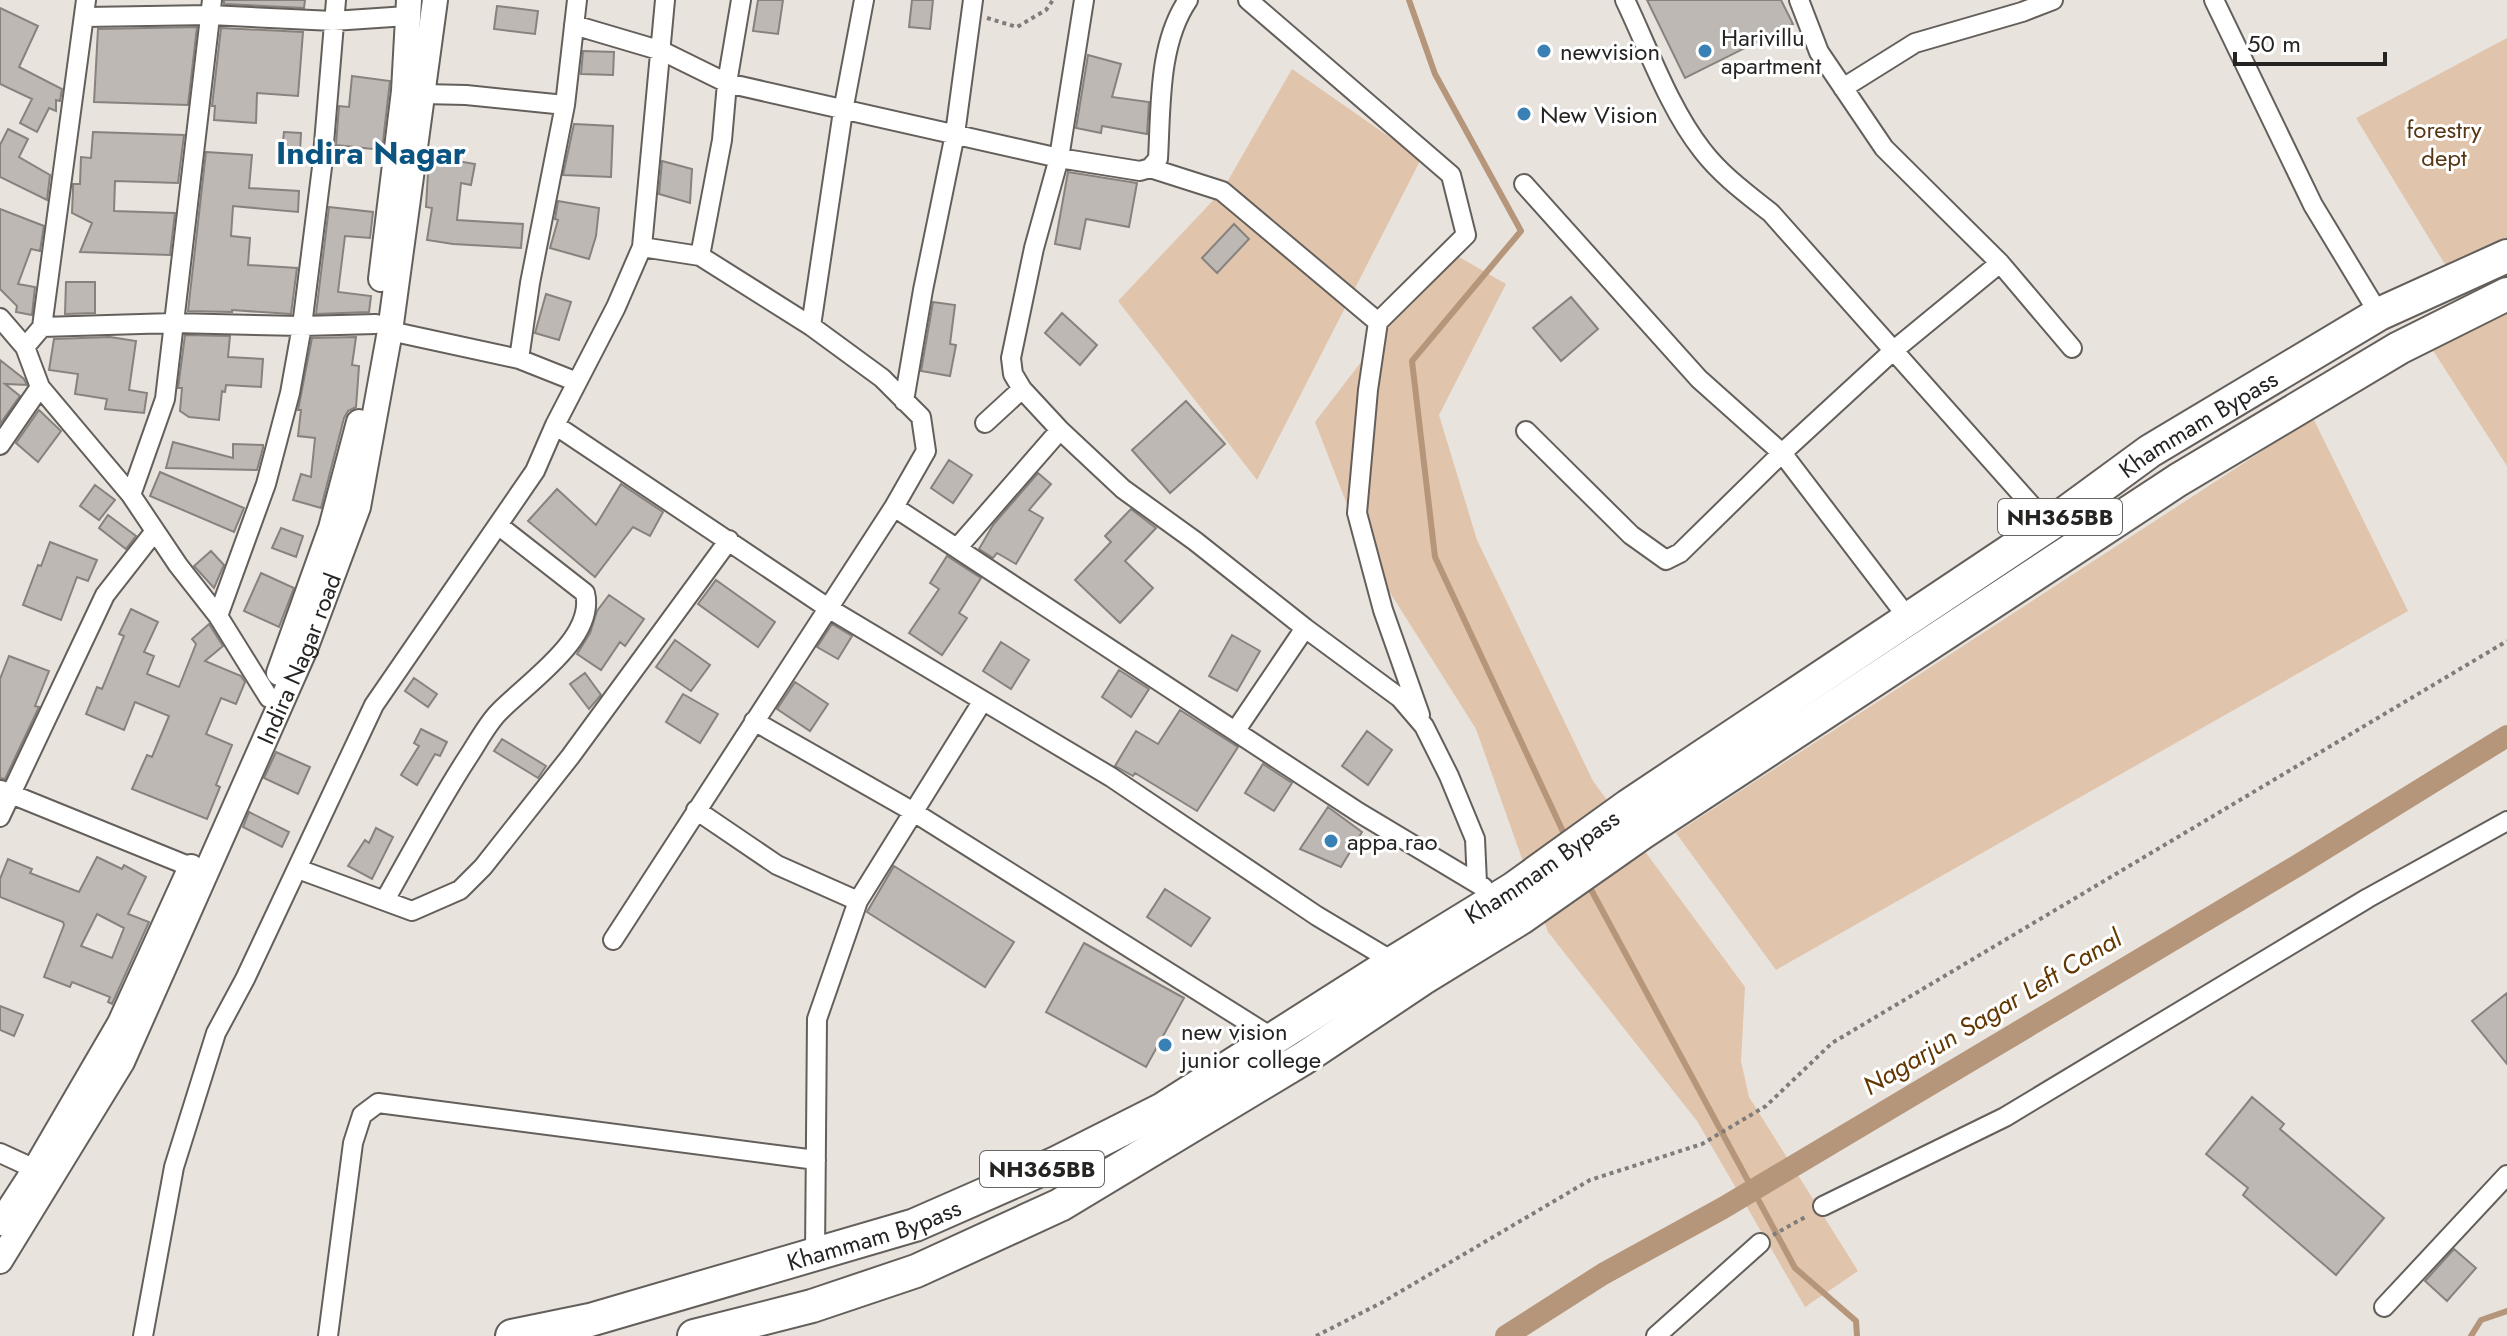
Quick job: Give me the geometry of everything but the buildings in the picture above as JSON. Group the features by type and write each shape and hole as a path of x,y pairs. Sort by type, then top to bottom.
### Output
{"highway":[{"name":"Khammam Bypass","path":"1635,819 1908,618 2049,525 2150,451 2379,314 2507,256"},
{"name":"Khammam Bypass","path":"512,1336 590,1320 915,1225 1054,1164 1163,1109 1394,962 1635,819 2178,480 2399,348 2507,294"},
{"name":"Khammam Bypass","path":"694,1336 812,1306 916,1271 1060,1205 1304,1058 1422,979 1505,895"}],"street":[{"path":"218,616 266,484 290,393 302,326 322,167 336,0"},
{"name":"Indira Nagar road","path":"0,1261 122,1062 305,649 358,507 435,0"},
{"path":"519,359 530,283 565,105 577,0"},
{"path":"143,1336 174,1167 216,1033 298,869 374,705 535,471 555,425 616,307 642,247 665,0"},
{"path":"700,256 722,140 727,83 741,0"},
{"path":"811,326 843,111 864,0"},
{"path":"1084,0 1059,158 1034,248 1011,358 1013,374 1022,389 1060,430 1123,489 1400,698 1424,726"},
{"path":"574,25 662,51 727,83 1059,158 1140,171 1150,168 1158,159 1168,49 1176,18 1188,0"},
{"path":"1248,0 1451,175 1466,235 1378,322 1368,390 1357,513 1383,610 1424,726 1475,839 1505,895"},
{"path":"1625,0 1682,121 1703,151 1771,213 2049,525"},
{"path":"1799,0 1819,52 1884,148 2000,263 2072,348"},
{"path":"1843,88 1915,43 2053,0"},
{"path":"2214,0 2313,205 2379,314"},
{"path":"904,401 955,134 972,3"},
{"path":"131,495 165,399 211,7"},
{"path":"25,347 42,327 85,8 211,7 333,21 408,8"},
{"name":"Indira Nagar road","path":"0,1223 120,1023 269,698 331,528 383,328 404,91 408,8"},
{"path":"423,94 565,105"},
{"path":"1150,168 1222,191 1378,322"},
{"path":"1524,184 1699,379 1782,453 1908,618"},
{"path":"613,940 894,507 926,451 921,417 882,378 811,326 700,256 642,247"},
{"path":"1526,431 1631,535 1666,560 1680,553 1894,350 2000,263"},
{"path":"0,318 25,347 40,387 131,495 218,616 269,698"},
{"path":"42,327 173,323 383,328 519,359 577,382"},
{"path":"0,445 40,387"},
{"path":"985,423 1022,389"},
{"path":"555,425 828,608 1111,777 1317,916 1394,962"},
{"path":"958,547 1060,430"},
{"path":"894,507 1358,812 1505,895"},
{"path":"385,900 443,796 495,716 556,659 584,620 588,604 585,593 498,525"},
{"path":"0,817 5,792 105,595 155,531"},
{"path":"298,869 412,911 460,890 483,867 570,757 729,540"},
{"path":"1236,730 1305,628"},
{"path":"815,1254 817,1019 858,901 982,702"},
{"path":"754,721 912,811 1273,1038"},
{"path":"5,792 191,867"},
{"path":"696,810 777,865 858,901"},
{"path":"1823,1206 2005,1117 2368,898 2507,821"},
{"path":"328,1336 353,1143 362,1115 378,1103 816,1160"},
{"path":"0,1153 35,1169"},
{"path":"2384,1307 2507,1175"},
{"path":"1656,1336 1760,1243"}],"path":[{"path":"972,3 990,21 1017,27 1046,10 1053,0"},
{"path":"1316,1336 1381,1303 1590,1180 1702,1144 1766,1106 1832,1043 2507,641"},
{"path":"1760,1243 1823,1206"}],"green space":[{"name":"forestry dept","path":"2507,38 2507,242 2446,266 2356,118"},
{"path":"1292,69 1421,159 1257,480 1118,301 1222,191"},
{"path":"1447,250 1506,284 1439,415 1477,540 1593,781 1745,987 1741,1061 1749,1097 1858,1271 1805,1307 1697,1121 1548,932 1476,729 1367,556 1315,422"},
{"path":"2507,307 2507,466 2425,338"},
{"path":"2313,418 2408,611 1776,970 1676,833"}],"waterway":[{"path":"1409,0 1435,74 1521,231 1412,361 1435,557 1566,838"},
{"name":"Nagarjun Sagar Left Canal","path":"1506,1336 1603,1274 1723,1208 2300,864 2507,736"},
{"path":"1588,884 1795,1268 1856,1321 1857,1336"},
{"path":"2471,1336 2481,1320 2507,1311"}],"place":[{"name":"newvision","path":"1544,51"},
{"name":"Harivillu apartment","path":"1705,51"},
{"name":"New Vision","path":"1524,114"},
{"name":"appa rao","path":"1331,841"},
{"name":"new vision junior college","path":"1165,1045"}],"district":[{"name":"Indira Nagar","path":"371,153"}]}
